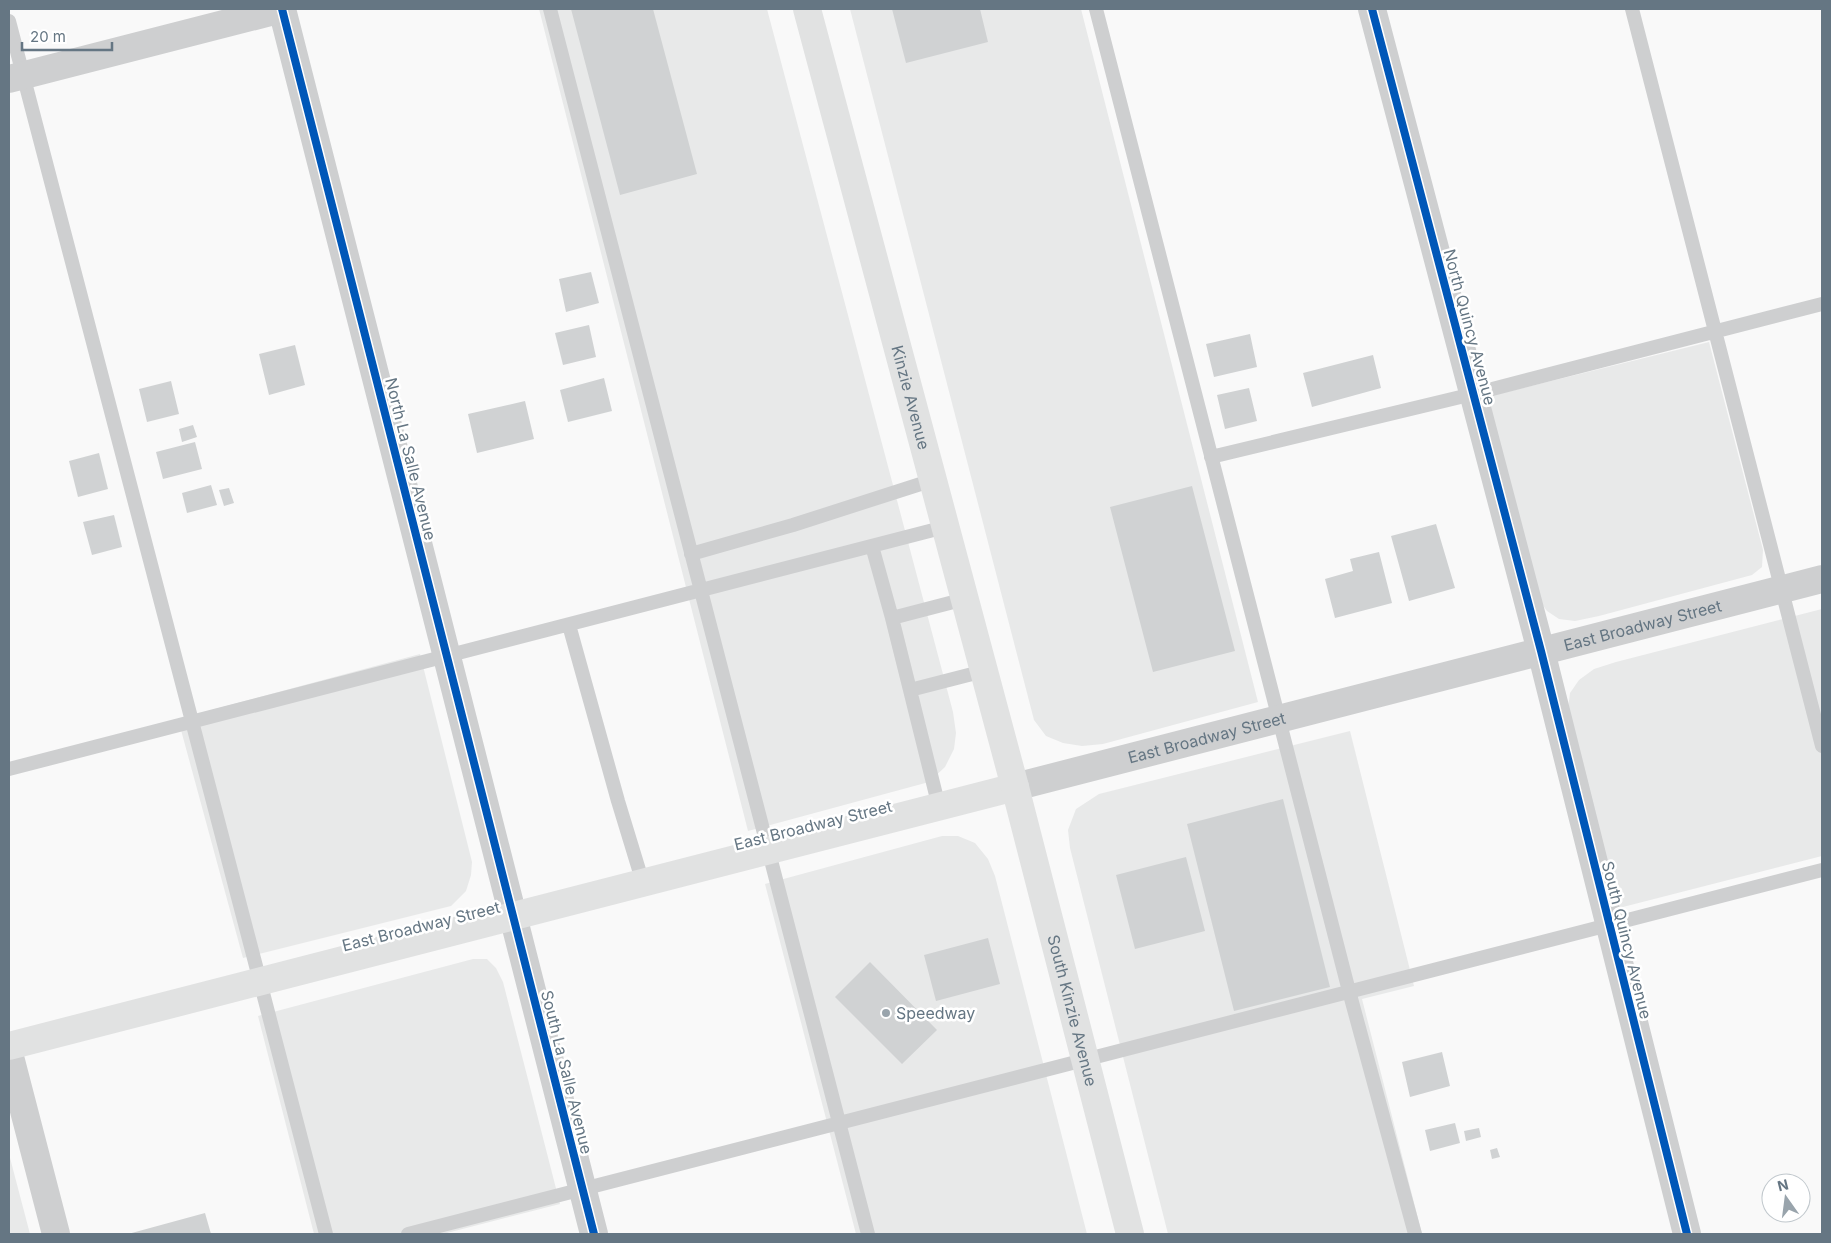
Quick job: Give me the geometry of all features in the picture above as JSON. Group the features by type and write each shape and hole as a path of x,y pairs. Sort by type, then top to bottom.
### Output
{"main road":[{"name":"Kinzie Avenue","path":"807,9 1015,787"},
{"name":"East Broadway Street","path":"9,1046 1015,787"},
{"name":"South Kinzie Avenue","path":"1015,787 1130,1234"}],"street":[{"path":"16,77 282,9"},
{"name":"North La Salle Avenue","path":"282,9 513,916"},
{"name":"North Quincy Avenue","path":"1372,9 1541,652"},
{"name":"East Broadway Street","path":"1015,787 1822,579"},
{"name":"South Quincy Avenue","path":"1541,652 1687,1234"},
{"name":"South La Salle Avenue","path":"513,916 594,1234"},
{"path":"9,1053 56,1234"}],"lane":[{"path":"550,9 868,1234"},
{"path":"1096,9 1349,991 1416,1234"},
{"path":"1632,9 1822,746"},
{"path":"9,21 16,77 192,722 326,1234"},
{"path":"1211,457 1473,394 1822,304"},
{"path":"691,554 793,525 933,480"},
{"path":"9,769 945,527"},
{"path":"872,546 939,807"},
{"path":"892,618 965,599"},
{"path":"569,625 618,801 643,882"},
{"path":"910,690 984,670"},
{"path":"408,1234 1822,870"}],"shaded area":[{"path":"539,9 767,9 953,712 956,733 954,749 945,767 929,782 748,831"},
{"path":"850,9 1081,9 1258,702 1103,744 1082,746 1063,743 1046,736 1034,720"},
{"path":"1709,342 1763,550 1762,567 1752,575 1599,616 1575,621 1559,619 1547,611 1537,597 1486,397"},
{"path":"1822,609 1822,856 1619,908 1568,708 1570,693 1579,680 1594,669"},
{"path":"420,654 472,862 471,875 466,891 451,906 243,958 178,719"},
{"path":"1350,731 1414,986 1362,999 1422,1234 1168,1234 1070,848 1068,830 1076,809 1099,794"},
{"path":"942,836 958,836 975,843 988,859 995,876 1087,1234 856,1234 765,884"},
{"path":"473,959 487,959 496,968 503,982 560,1204 443,1234 314,1234 258,1016"},
{"path":"9,1154 30,1234 9,1234"}],"building":[{"path":"571,9 653,9 697,174 620,195"},
{"path":"892,9 980,9 988,42 906,63"},
{"path":"591,272 599,303 566,312 559,279"},
{"path":"589,325 596,357 563,365 555,333"},
{"path":"1250,334 1257,367 1214,377 1206,344"},
{"path":"295,345 305,385 269,395 259,354"},
{"path":"1373,355 1381,388 1312,407 1303,373"},
{"path":"604,378 612,411 568,422 560,390"},
{"path":"171,381 179,414 147,422 139,389"},
{"path":"1249,388 1257,421 1225,429 1217,395"},
{"path":"525,401 534,439 477,453 468,414"},
{"path":"193,425 197,437 182,442 179,429"},
{"path":"195,442 202,469 163,479 156,452"},
{"path":"99,453 108,489 78,497 69,461"},
{"path":"211,485 217,505 187,513 182,493"},
{"path":"1192,486 1235,651 1153,672 1110,507"},
{"path":"229,488 234,503 224,506 219,490"},
{"path":"114,515 122,547 92,555 83,522"},
{"path":"1436,524 1455,588 1409,601 1391,536"},
{"path":"1379,552 1392,603 1335,618 1325,579 1353,571 1350,559"},
{"path":"1283,799 1330,987 1234,1011 1187,824"},
{"path":"1186,857 1205,931 1135,949 1116,875"},
{"name":"Speedway","path":"988,938 1000,984 936,1001 924,955"},
{"name":"Speedway","path":"870,962 937,1030 902,1064 835,997"},
{"path":"1442,1052 1450,1086 1410,1097 1402,1062"},
{"path":"1455,1123 1460,1143 1430,1151 1425,1130"},
{"path":"1479,1128 1481,1137 1466,1141 1464,1131"},
{"path":"1497,1148 1500,1157 1492,1159 1490,1150"},
{"path":"205,1213 211,1234 128,1234"}],"cycle path":[{"path":"282,9 594,1234"},
{"path":"1372,9 1541,651 1687,1234"}],"place":[{"name":"Speedway","path":"886,1013"}]}
